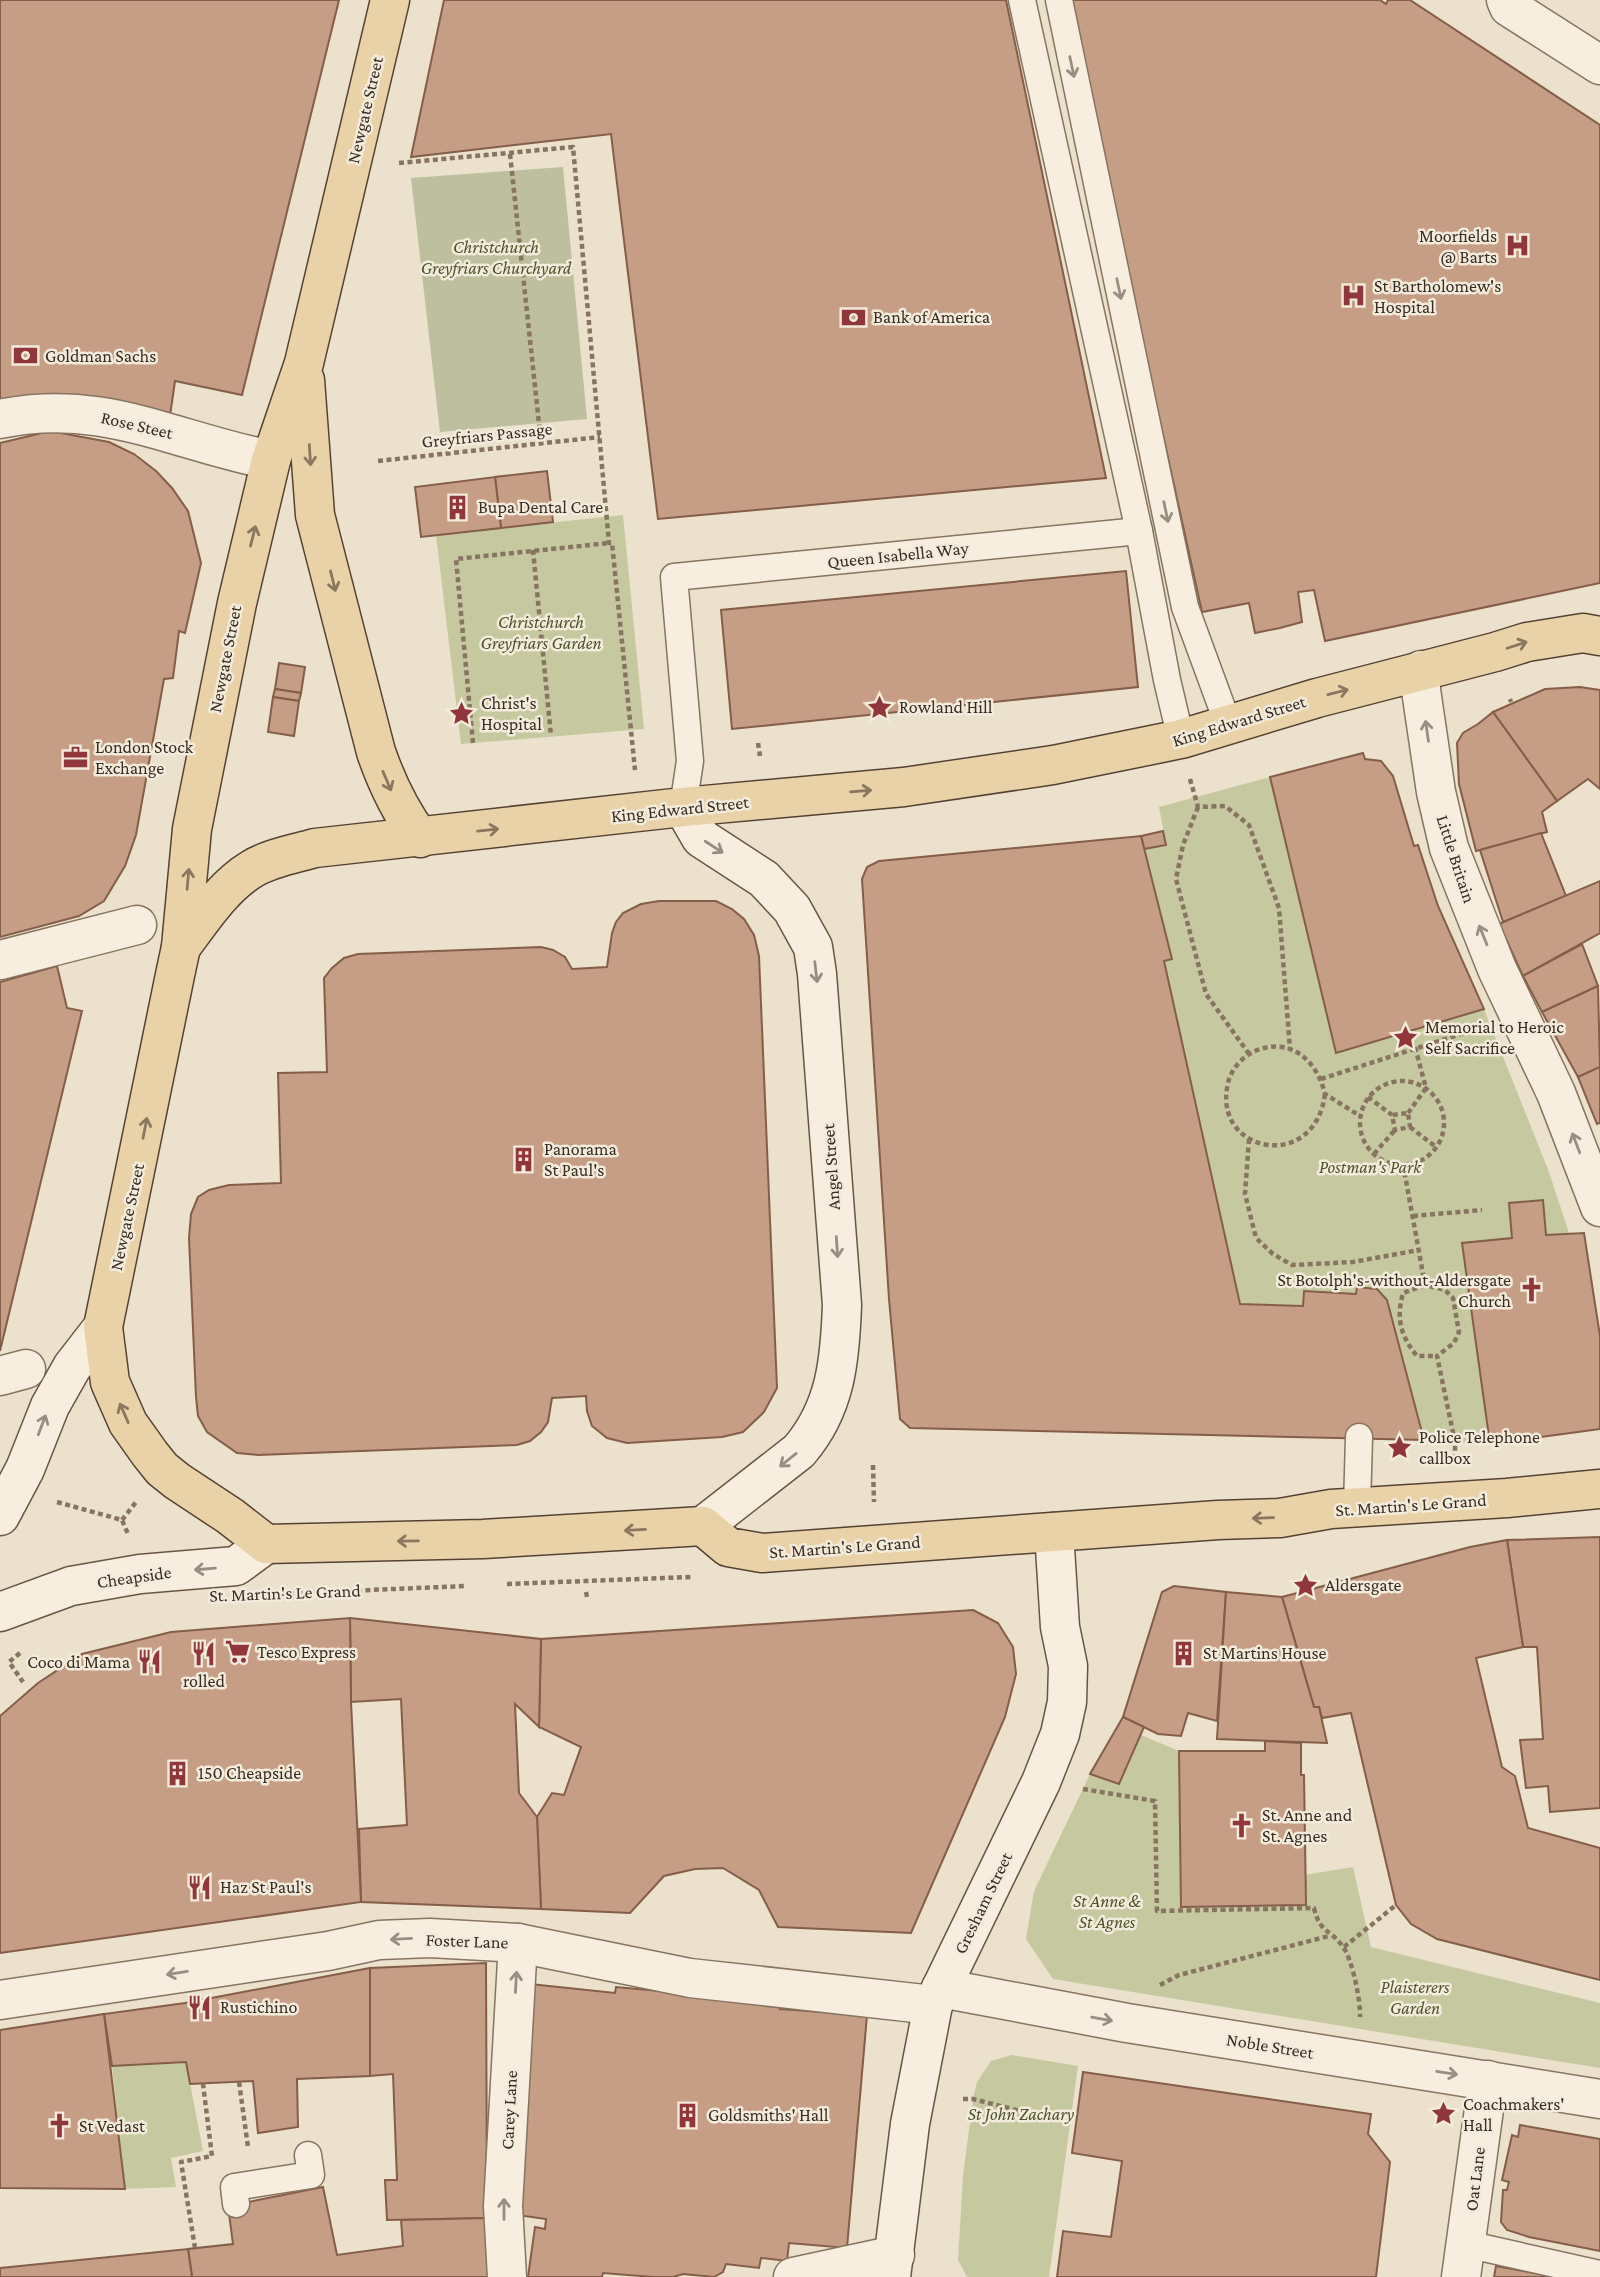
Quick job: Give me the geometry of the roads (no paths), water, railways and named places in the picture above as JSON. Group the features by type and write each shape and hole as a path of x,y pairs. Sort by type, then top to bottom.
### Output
{"main road":[{"name":"Newgate Street","path":"103,1327 181,947 192,829 237,603 271,460 304,363 390,0"},
{"path":"304,363 315,515 376,752 401,812 420,838"},
{"path":"1421,670 1558,635 1583,633 1600,636"},
{"name":"King Edward Street","path":"181,947 217,901 251,869 315,848 683,807 904,787 1107,756 1181,739 1421,670"},
{"path":"103,1327 110,1382 128,1423 150,1454 162,1469 177,1481 266,1544 483,1539 703,1526"},
{"name":"St. Martin's Le Grand","path":"703,1526 728,1547 762,1553 1218,1520 1280,1518 1356,1507 1507,1498 1600,1489"}],"street":[{"path":"1506,0 1509,7 1600,65"},
{"name":"Rose Steet","path":"0,419 69,413 109,416 271,460"},
{"name":"Little Britain","path":"1421,670 1421,690 1436,792 1449,848 1497,970 1556,1093 1600,1207"},
{"name":"Angel Street","path":"683,807 701,838 764,879 792,909 813,947 842,1305 840,1355 831,1395 811,1437 799,1451 703,1526"},
{"path":"0,960 136,925"},
{"path":"0,1516 25,1469 50,1406 72,1367 103,1327"},
{"name":"Gresham Street","path":"893,2266 911,2124 937,1996 1041,1782 1060,1734 1067,1702 1068,1666 1060,1627 1054,1532"},
{"name":"Cheapside","path":"0,1612 71,1586 166,1570 236,1566 266,1544"},
{"name":"Foster Lane","path":"0,2000 328,1951 379,1940 430,1938 519,1943 690,1978 937,1996"},
{"name":"Carey Lane","path":"507,2277 503,2206 519,1943"},
{"name":"Noble Street","path":"937,1996 1600,2099"},
{"name":"Oat Lane","path":"1464,2261 1488,2080"},
{"path":"793,2277 893,2266"}],"lane":[{"path":"1022,0 1139,531 1181,739"},
{"path":"1059,0 1185,607 1228,724"},
{"name":"Queen Isabella Way","path":"683,807 690,761 674,578 1139,531"},
{"path":"1356,1507 1359,1437"},
{"path":"236,2204 234,2187 312,2175 308,2155"},
{"path":"1464,2261 1600,2274"}],"place":[{"name":"Moorfields @ Barts","path":"1517,246"},
{"name":"St Bartholomew's Hospital","path":"1354,296"},
{"name":"Bank of America","path":"853,317"},
{"name":"Goldman Sachs","path":"25,356"},
{"name":"Bupa Dental Care","path":"458,507"},
{"name":"Rowland Hill","path":"879,707"},
{"name":"Christ's Hospital","path":"461,713"},
{"name":"London Stock Exchange","path":"75,757"},
{"name":"Memorial to Heroic Self Sacrifice","path":"1405,1037"},
{"name":"Panorama St Paul's","path":"524,1159"},
{"name":"St Botolph's-without-Aldersgate Church","path":"1531,1290"},
{"name":"Police Telephone callbox","path":"1399,1447"},
{"name":"Aldersgate","path":"1305,1585"},
{"name":"Tesco Express","path":"237,1652"},
{"name":"St Martins House","path":"1183,1653"},
{"name":"rolled","path":"204,1654"},
{"name":"Coco di Mama","path":"150,1662"},
{"name":"150 Cheapside","path":"178,1773"},
{"name":"St. Anne and St. Agnes","path":"1242,1825"},
{"name":"Haz St Paul's","path":"200,1887"},
{"name":"Rustichino","path":"200,2007"},
{"name":"Coachmakers' Hall","path":"1443,2114"},
{"name":"Goldsmiths' Hall","path":"688,2115"},
{"name":"St Vedast","path":"59,2126"}],"park label":[{"name":"Christchurch Greyfriars Churchyard","path":"496,257"},
{"name":"Christchurch Greyfriars Garden","path":"541,632"},
{"name":"Postman's Park","path":"1370,1167"},
{"name":"St Anne & St Agnes","path":"1107,1911"},
{"name":"Plaisterers Garden","path":"1415,1997"},
{"name":"St John Zachary","path":"1021,2114"}]}
